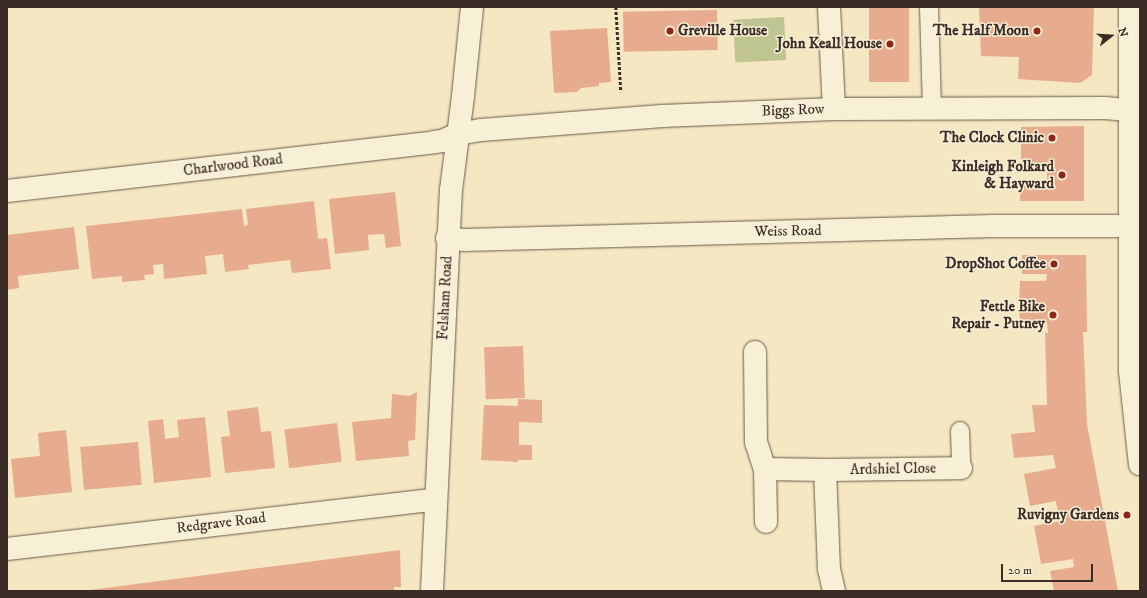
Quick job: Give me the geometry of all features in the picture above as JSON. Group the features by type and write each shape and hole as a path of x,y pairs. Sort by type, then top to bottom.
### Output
{"street":[{"name":"Felsham Road","path":"432,591 447,238 472,7"},
{"path":"829,7 834,109"},
{"path":"1130,7 1128,110 1135,155 1129,226 1140,464"},
{"name":"Biggs Row","path":"458,134 481,130 622,119 834,109 1128,110"},
{"name":"Charlwood Road","path":"7,191 442,141 458,134"},
{"name":"Weiss Road","path":"447,238 464,240 994,226 1129,226"},
{"path":"754,352 756,442 765,469 766,522"},
{"name":"Ardshiel Close","path":"765,469 825,470 961,468"},
{"path":"825,470 829,569 834,591"},
{"name":"Redgrave Road","path":"7,549 436,499"}],"lane":[{"path":"929,7 932,109"},
{"path":"960,431 961,468"}],"path":[{"path":"616,7 622,119"}],"green space":[{"path":"784,17 786,60 735,63 733,20"}],"building":[{"name":"John Keall House","path":"869,7 909,7 909,82 869,82"},
{"name":"The Half Moon","path":"979,7 1094,7 1092,75 1080,83 1018,79 1019,57 981,56"},
{"name":"Greville House","path":"717,10 718,50 624,52 623,12"},
{"path":"607,28 611,82 599,83 599,86 581,88 577,92 554,93 550,31"},
{"path":"1084,126 1084,201 1020,201 1020,182 1047,181 1047,170 1021,170 1021,127"},
{"path":"395,192 401,246 386,248 384,234 368,235 369,250 335,254 329,199"},
{"path":"314,201 318,239 327,238 331,269 292,273 290,260 248,265 249,269 225,272 223,254 205,256 207,274 164,279 163,264 153,265 154,274 144,275 145,280 122,282 122,276 92,279 86,226 242,209 244,226 248,225 246,209"},
{"path":"74,227 79,269 18,276 19,288 7,290 7,235"},
{"path":"1022,255 1086,255 1087,332 1083,332 1087,424 1118,591 1054,591 1050,571 1074,567 1073,559 1041,564 1034,526 1060,521 1056,501 1030,506 1024,474 1056,468 1053,455 1014,458 1011,434 1035,432 1032,405 1047,405 1045,333 1048,333 1047,323 1020,323 1019,307 1020,281 1046,281 1047,274 1022,274"},
{"path":"523,346 525,398 486,399 484,347"},
{"path":"417,392 415,440 408,441 409,456 356,461 352,422 391,418 392,394 409,396"},
{"path":"518,399 542,400 542,423 519,422 519,445 532,445 532,460 518,460 518,462 481,460 484,405 518,406"},
{"path":"258,407 261,432 271,431 275,468 225,473 221,437 230,436 227,411"},
{"path":"205,417 211,477 154,483 148,421 163,419 165,439 179,437 177,420"},
{"path":"337,423 342,462 289,468 284,429"},
{"path":"66,430 72,492 15,498 11,459 40,456 38,433"},
{"path":"138,442 142,485 84,490 80,447"},
{"path":"400,550 401,587 394,587 394,591 82,591"}],"place":[{"name":"Greville House","path":"670,31"},
{"name":"The Half Moon","path":"1037,31"},
{"name":"John Keall House","path":"890,44"},
{"name":"The Clock Clinic","path":"1052,138"},
{"name":"Kinleigh Folkard & Hayward","path":"1062,175"},
{"name":"DropShot Coffee","path":"1054,264"},
{"name":"Fettle Bike Repair - Putney","path":"1053,315"},
{"name":"Ruvigny Gardens","path":"1127,515"}]}
